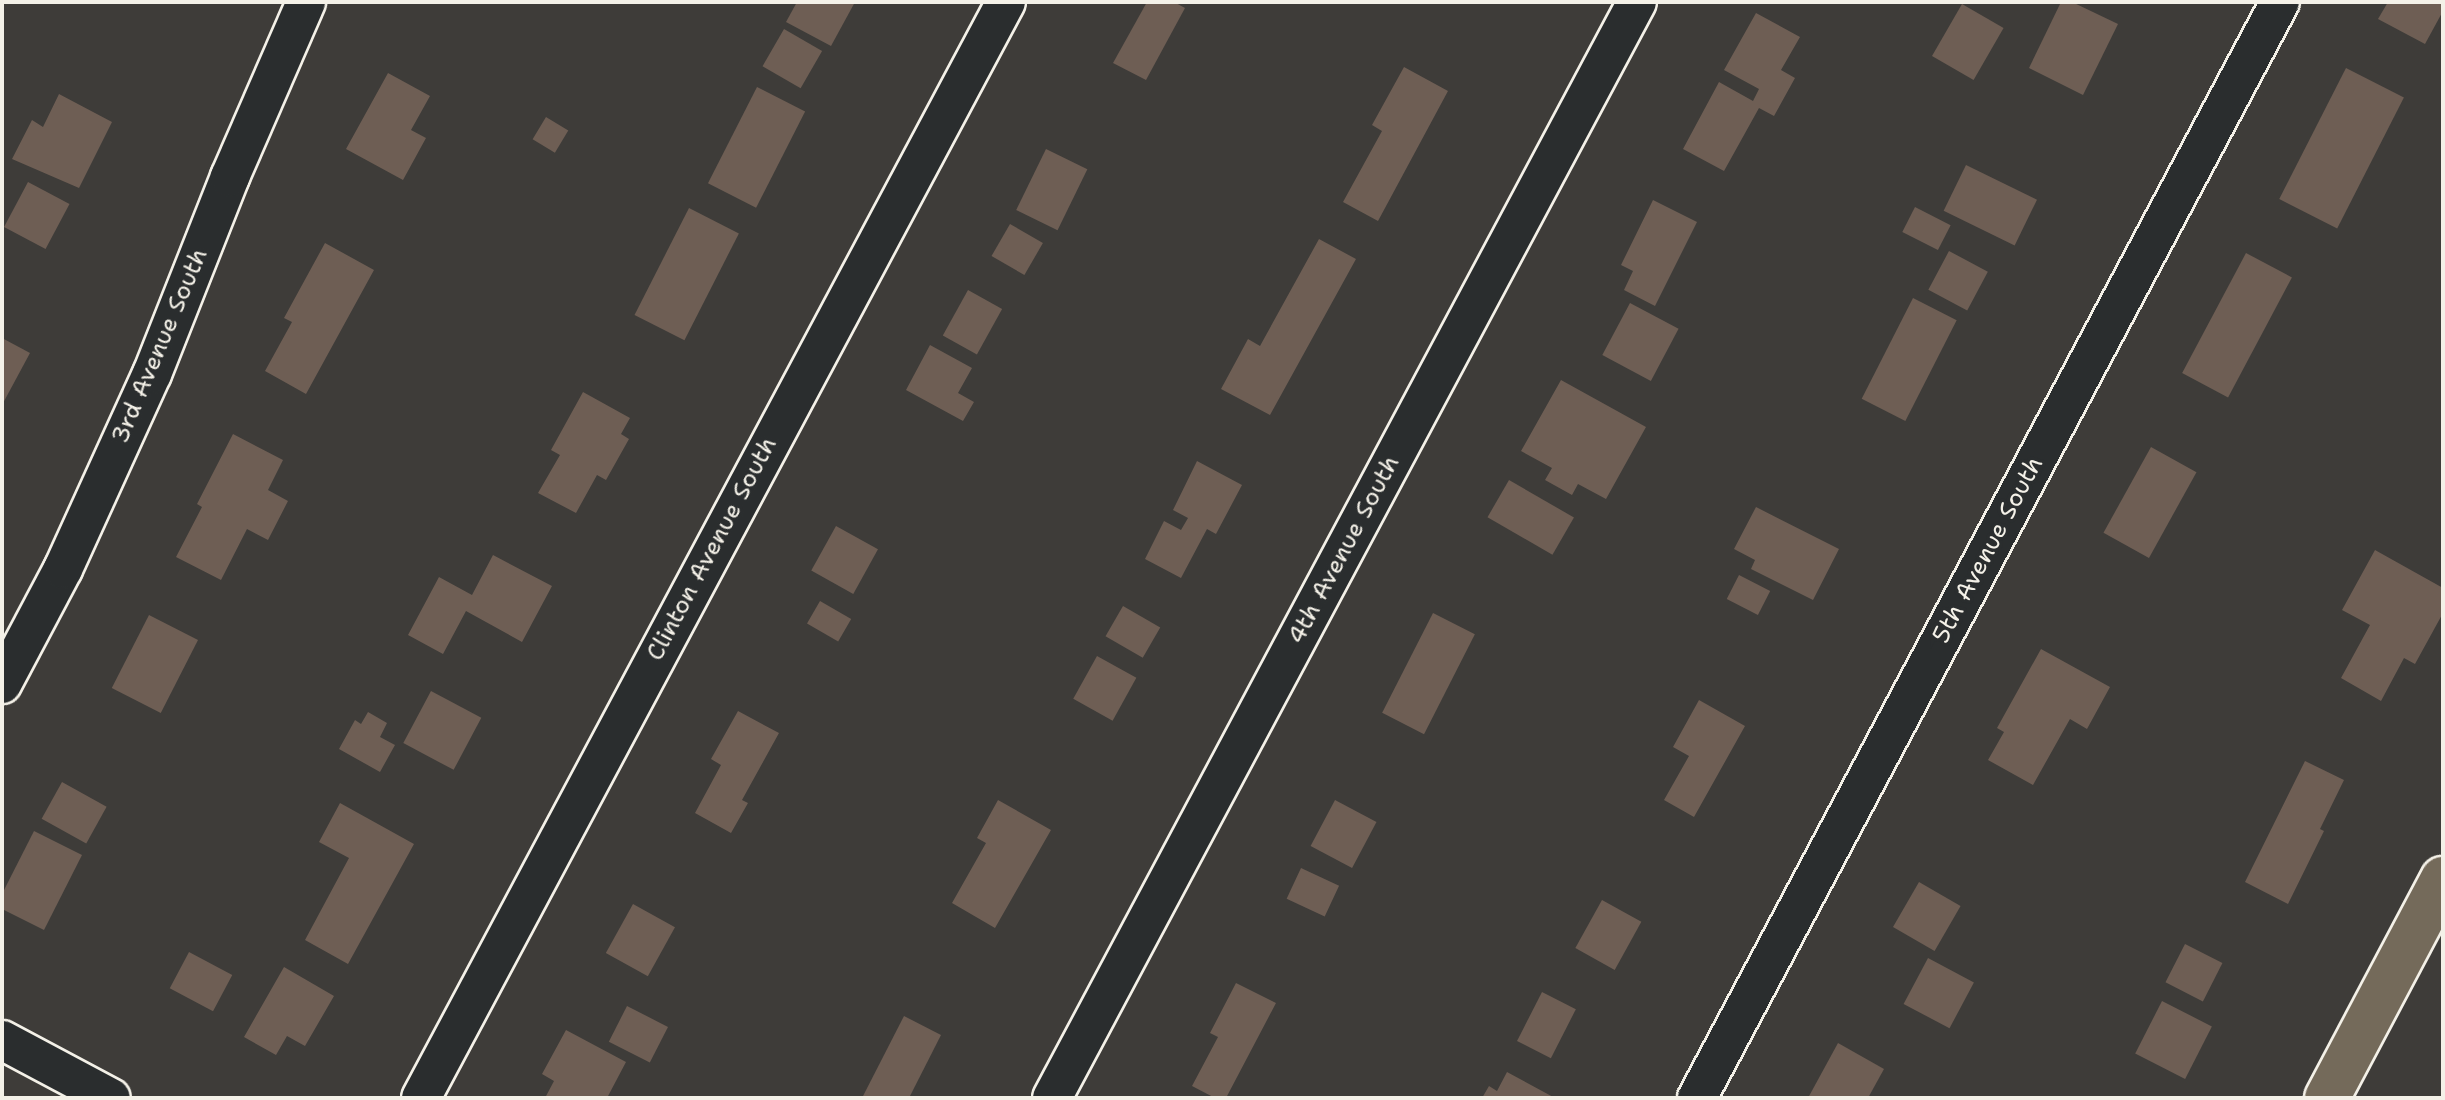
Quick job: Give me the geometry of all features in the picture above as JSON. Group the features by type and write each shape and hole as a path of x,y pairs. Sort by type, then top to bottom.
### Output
{"main road":[{"path":"2327,1098 2443,879"}],"street":[{"name":"3rd Avenue South","path":"2,684 63,569 146,388 230,177 306,2"},
{"name":"Clinton Avenue South","path":"421,1098 1006,2"},
{"name":"4th Avenue South","path":"1052,1098 1637,2"},
{"name":"5th Avenue South","path":"1697,1098 2280,2"},
{"path":"2,1040 111,1098"}],"building":[{"path":"797,2 855,2 831,46 786,22"},
{"path":"1147,2 1174,2 1185,8 1146,80 1113,63"},
{"path":"2061,2 2072,2 2118,24 2083,95 2029,68"},
{"path":"2388,2 2443,2 2443,11 2425,44 2378,19"},
{"path":"1962,4 2004,28 1974,80 1932,56"},
{"path":"1756,13 1800,37 1781,70 1795,78 1774,116 1759,108 1724,171 1683,149 1719,82 1753,101 1759,89 1724,70"},
{"path":"784,29 822,51 801,88 762,66"},
{"path":"1404,67 1448,91 1378,221 1343,202 1382,131 1372,125"},
{"path":"2346,68 2404,98 2337,228 2279,199"},
{"path":"388,73 430,96 411,130 426,138 403,180 346,149"},
{"path":"757,87 805,112 756,208 708,183"},
{"path":"59,94 112,122 79,188 12,159 32,120 43,127"},
{"path":"546,117 568,130 555,153 533,139"},
{"path":"1046,149 1087,169 1058,230 1016,210"},
{"path":"1966,165 2037,200 2015,245 1944,211"},
{"path":"28,182 69,204 46,249 4,227"},
{"path":"1653,200 1697,222 1655,306 1624,290 1633,271 1621,265"},
{"path":"1915,207 1951,225 1938,250 1902,232"},
{"path":"689,208 739,233 684,340 635,315"},
{"path":"1010,224 1043,243 1024,275 992,256"},
{"path":"1319,239 1356,259 1270,415 1221,389 1248,339 1260,346"},
{"path":"325,243 374,270 306,394 265,371 292,322 284,318"},
{"path":"1949,251 1988,272 1967,311 1928,290"},
{"path":"2246,253 2292,277 2228,397 2182,373"},
{"path":"968,290 1002,309 977,354 943,335"},
{"path":"1913,298 1957,320 1905,421 1862,399"},
{"path":"1630,303 1679,329 1651,381 1602,355"},
{"path":"2,338 30,353 2,405"},
{"path":"930,345 972,368 958,393 974,402 963,421 906,390"},
{"path":"1561,380 1646,427 1606,499 1578,484 1572,495 1545,480 1552,468 1521,451"},
{"path":"583,392 630,418 621,434 629,439 606,480 597,475 576,513 538,493 560,455 551,450"},
{"path":"233,434 283,460 268,490 288,501 268,540 247,529 221,580 176,557 202,507 197,504"},
{"path":"2151,447 2196,472 2149,558 2103,533"},
{"path":"1197,461 1242,485 1216,534 1207,529 1181,578 1145,559 1164,521 1181,530 1188,518 1173,510"},
{"path":"1509,480 1574,518 1552,555 1488,517"},
{"path":"1756,507 1839,549 1813,600 1751,569 1755,560 1734,549"},
{"path":"836,526 878,549 853,594 811,571"},
{"path":"2375,550 2443,588 2443,613 2415,664 2404,658 2381,701 2341,678 2370,625 2342,610"},
{"path":"493,555 552,586 522,642 466,611 443,654 408,635 439,577 472,595"},
{"path":"1739,575 1770,591 1758,615 1727,599"},
{"path":"820,601 851,619 838,642 807,624"},
{"path":"1123,606 1160,628 1143,658 1106,636"},
{"path":"1433,613 1475,634 1424,734 1382,713"},
{"path":"149,615 198,640 161,713 112,688"},
{"path":"2041,649 2110,687 2087,729 2070,719 2033,785 1988,760 2004,732 1997,728"},
{"path":"1097,656 1136,678 1113,721 1073,699"},
{"path":"431,691 481,718 454,770 403,743"},
{"path":"1699,700 1745,726 1694,817 1664,800 1689,756 1673,747"},
{"path":"738,711 779,733 742,800 748,803 731,833 695,813 721,765 711,759"},
{"path":"368,712 387,723 380,737 395,745 380,772 339,749 355,720 361,724"},
{"path":"2305,761 2344,780 2320,829 2324,831 2288,904 2245,882"},
{"path":"62,782 107,807 86,843 42,819"},
{"path":"998,800 1051,830 995,928 952,903 986,843 977,838"},
{"path":"1335,800 1376,822 1352,868 1311,846"},
{"path":"340,803 414,844 348,964 305,940 349,858 319,842"},
{"path":"34,831 82,855 44,930 2,909 2,894"},
{"path":"1301,868 1339,886 1325,917 1287,899"},
{"path":"1919,882 1961,906 1935,951 1893,927"},
{"path":"1602,900 1641,922 1615,970 1575,948"},
{"path":"633,904 675,927 648,976 606,953"},
{"path":"2185,944 2222,963 2203,1001 2165,982"},
{"path":"189,952 232,975 213,1011 170,988"},
{"path":"1928,958 1974,982 1950,1028 1904,1004"},
{"path":"284,967 334,996 305,1046 287,1036 276,1055 244,1037"},
{"path":"1236,983 1276,1003 1226,1098 1215,1098 1192,1086 1218,1037 1210,1033"},
{"path":"1542,992 1576,1009 1551,1058 1517,1041"},
{"path":"2162,1001 2212,1026 2185,1079 2135,1054"},
{"path":"627,1006 668,1027 650,1063 609,1042"},
{"path":"904,1016 941,1035 909,1098 862,1098"},
{"path":"566,1030 626,1062 607,1098 545,1098 554,1081 542,1074"},
{"path":"1838,1043 1884,1069 1868,1098 1808,1098"},
{"path":"1507,1072 1555,1098 1482,1098 1489,1086 1497,1091"}]}
